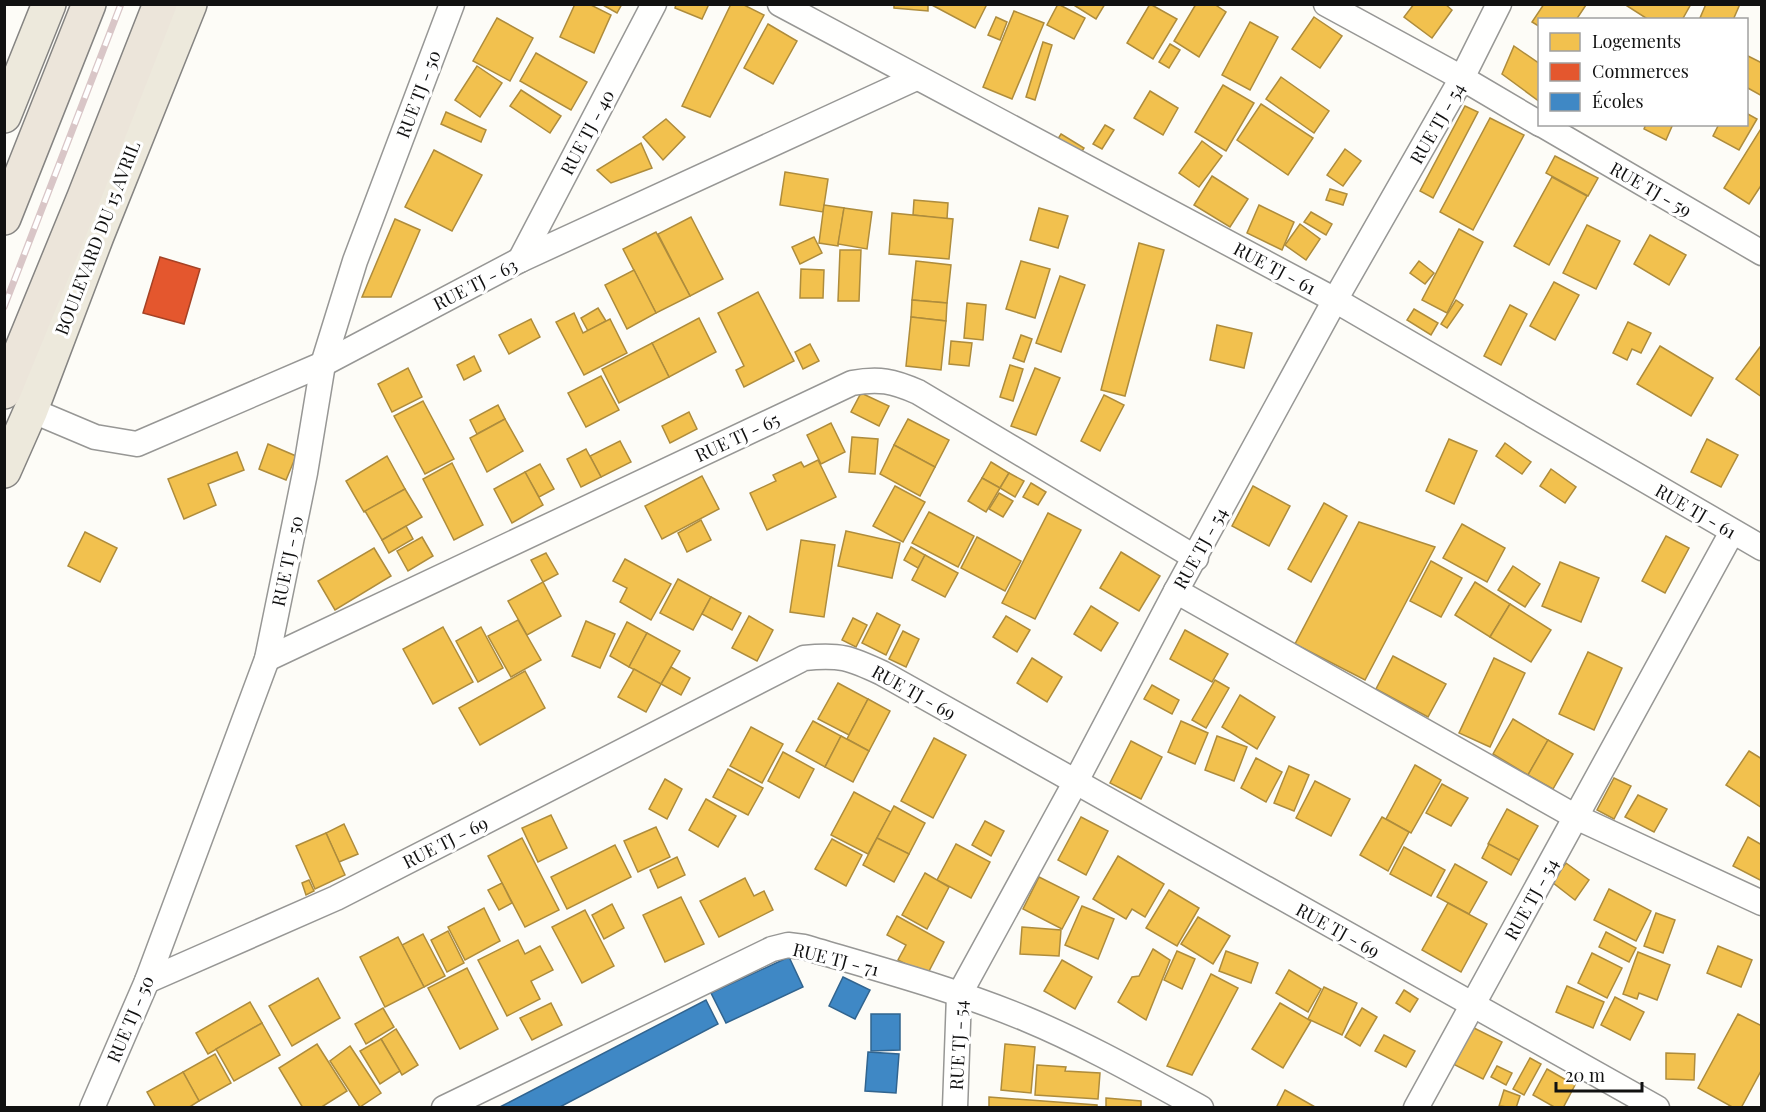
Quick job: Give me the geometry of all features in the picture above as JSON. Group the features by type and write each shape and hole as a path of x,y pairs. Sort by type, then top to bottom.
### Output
{"highway":[{"path":"4,218 89,4"},
{"name":"BOULEVARD DU 15 AVRIL","path":"4,392 160,4"}],"main road":[{"path":"4,116 49,4"},
{"name":"BOULEVARD DU 15 AVRIL","path":"4,471 31,410 97,236 190,4"}],"street":[{"name":"RUE TJ - 50","path":"92,1107 147,981 267,659 305,473 322,364 355,261 452,4"},
{"name":"RUE TJ - 40","path":"520,260 654,4"},
{"name":"RUE TJ - 61","path":"780,4 1335,300 1761,548"},
{"name":"RUE TJ - 59","path":"1326,4 1462,78 1538,123"},
{"name":"RUE TJ - 54","path":"956,1107 959,995 1335,300 1462,78 1499,4"},
{"name":"RUE TJ - 63","path":"31,410 95,437 137,444 322,364 520,260 916,78"},
{"name":"RUE TJ - 59","path":"1543,126 1761,253"},
{"name":"RUE TJ - 65","path":"267,659 852,382 874,379 898,383 918,392 1196,558"},
{"name":"RUE TJ - 54","path":"1416,1107 1732,532"},
{"path":"1176,591 1576,817 1761,903"},
{"name":"RUE TJ - 69","path":"147,981 336,898 804,658 831,655 855,661 882,673 1657,1107"},
{"name":"RUE TJ - 71","path":"444,1107 772,949 788,945 804,946 959,995 1026,1019 1132,1070 1201,1107"}],"building: Logements":[{"path":"575,4 589,4 611,15 594,53 560,37"},
{"path":"601,4 622,4 617,13"},
{"path":"676,4 709,4 702,19 675,8"},
{"path":"731,4 742,4 764,15 710,117 682,106"},
{"path":"894,4 928,4 928,11 894,8"},
{"path":"930,4 987,4 975,28"},
{"path":"1058,4 1085,18 1074,39 1047,25"},
{"path":"1072,4 1105,4 1096,19"},
{"path":"1150,4 1177,19 1153,59 1127,43"},
{"path":"1196,4 1214,4 1226,12 1199,57 1174,41"},
{"path":"1414,4 1445,4 1452,10 1432,38 1404,17"},
{"path":"1544,4 1586,4 1577,18 1538,18 1538,26 1532,22"},
{"path":"1624,4 1691,4 1683,18 1646,18"},
{"path":"1706,4 1740,4 1734,18 1700,18"},
{"path":"1014,11 1044,23 1012,99 983,87"},
{"path":"996,17 1007,22 1000,40 988,35"},
{"path":"1314,17 1342,36 1320,68 1292,49"},
{"path":"497,18 533,38 510,81 473,61"},
{"path":"1250,22 1278,37 1250,90 1222,75"},
{"path":"768,24 797,41 773,84 744,68"},
{"path":"1043,42 1052,45 1035,100 1026,97"},
{"path":"1170,44 1180,50 1169,68 1159,62"},
{"path":"1514,46 1538,63 1538,101 1502,74"},
{"path":"536,53 587,82 571,110 520,81"},
{"path":"1748,56 1762,63 1762,96 1748,88"},
{"path":"477,66 502,83 480,117 455,100"},
{"path":"1281,77 1329,111 1314,133 1266,99"},
{"path":"1223,85 1254,103 1226,151 1195,132"},
{"path":"521,90 561,116 550,133 510,106"},
{"path":"1150,91 1178,108 1163,135 1134,118"},
{"path":"1261,104 1313,138 1288,175 1237,140"},
{"path":"1465,106 1478,112 1433,198 1420,191"},
{"path":"446,112 486,130 481,142 441,124"},
{"path":"1748,114 1757,119 1739,150 1713,136 1718,126 1748,126"},
{"path":"1490,118 1524,135 1473,230 1440,212"},
{"path":"666,119 685,137 663,160 643,137"},
{"path":"1105,125 1114,130 1102,149 1093,144"},
{"path":"1645,126 1672,126 1666,140 1644,129"},
{"path":"1762,127 1762,184 1749,204 1724,188"},
{"path":"1061,134 1084,148 1079,156 1056,142"},
{"path":"1202,141 1222,156 1199,187 1179,173"},
{"path":"641,143 652,168 611,183 597,170"},
{"path":"1345,149 1361,161 1343,186 1327,175"},
{"path":"434,150 482,175 452,231 405,207"},
{"path":"1555,156 1598,178 1588,196 1546,173"},
{"path":"785,172 828,179 823,212 780,205"},
{"path":"1212,176 1248,199 1230,227 1194,205"},
{"path":"1552,177 1587,196 1549,265 1514,246"},
{"path":"1330,189 1347,194 1343,205 1326,200"},
{"path":"914,200 948,203 947,219 913,215"},
{"path":"824,205 844,208 838,246 819,243"},
{"path":"1259,205 1294,222 1282,250 1247,233"},
{"path":"844,208 872,212 867,249 838,244"},
{"path":"1039,208 1068,216 1058,248 1030,240"},
{"path":"1311,212 1332,224 1326,235 1304,222"},
{"path":"892,213 953,219 949,259 889,254"},
{"path":"691,217 723,279 690,296 658,234"},
{"path":"395,219 420,230 391,297 362,297"},
{"path":"1300,224 1320,239 1306,260 1285,245"},
{"path":"1587,225 1620,241 1596,289 1563,273"},
{"path":"1459,229 1483,242 1447,313 1422,300"},
{"path":"656,232 690,296 656,313 623,249"},
{"path":"1650,235 1686,255 1669,285 1634,264"},
{"path":"814,237 822,253 800,264 792,247"},
{"path":"1139,243 1164,250 1125,396 1101,390"},
{"path":"840,250 861,250 859,301 838,301"},
{"path":"916,261 951,265 947,303 912,300"},
{"path":"1021,261 1050,269 1035,318 1006,309"},
{"path":"1419,261 1434,273 1425,284 1410,273"},
{"path":"801,269 824,270 823,298 800,298"},
{"path":"634,270 656,313 627,329 605,285"},
{"path":"1060,276 1085,285 1061,352 1036,343"},
{"path":"1554,282 1579,295 1555,340 1530,326"},
{"path":"758,292 794,361 744,387 736,370 744,366 718,313"},
{"path":"912,300 947,303 946,321 911,317"},
{"path":"1456,300 1463,305 1447,328 1441,324"},
{"path":"967,303 986,305 983,340 964,338"},
{"path":"1510,305 1527,314 1501,365 1484,356"},
{"path":"598,308 606,321 588,331 581,318"},
{"path":"1414,309 1438,323 1431,335 1407,320"},
{"path":"574,313 583,333 610,319 627,353 584,375 556,322"},
{"path":"911,317 946,321 941,370 906,366"},
{"path":"699,318 716,352 669,377 652,343"},
{"path":"531,319 540,337 509,354 499,335"},
{"path":"1628,322 1651,333 1641,353 1632,349 1627,360 1613,353"},
{"path":"1217,325 1252,333 1244,368 1210,360"},
{"path":"1021,335 1032,339 1024,362 1013,358"},
{"path":"951,341 972,343 969,366 949,364"},
{"path":"652,343 669,377 619,403 602,369"},
{"path":"810,344 819,361 803,369 795,352"},
{"path":"1660,346 1713,378 1691,416 1637,384"},
{"path":"1760,347 1762,348 1762,397 1736,379"},
{"path":"474,356 481,371 464,380 457,365"},
{"path":"1010,365 1023,369 1013,401 1000,397"},
{"path":"408,368 422,397 392,412 378,384"},
{"path":"1035,368 1060,378 1036,435 1011,426"},
{"path":"601,376 619,410 586,427 568,393"},
{"path":"861,393 889,406 879,426 851,412"},
{"path":"1104,395 1124,405 1100,451 1081,441"},
{"path":"423,401 454,459 425,474 394,416"},
{"path":"498,405 505,419 477,434 470,420"},
{"path":"689,412 697,429 670,443 662,426"},
{"path":"505,419 523,451 487,472 470,438"},
{"path":"908,419 949,440 935,467 894,445"},
{"path":"831,423 845,452 821,464 807,435"},
{"path":"852,437 878,439 875,474 849,472"},
{"path":"1449,439 1477,451 1454,504 1426,491"},
{"path":"1707,439 1738,455 1721,487 1691,472"},
{"path":"620,441 631,462 601,477 590,456"},
{"path":"1505,443 1531,462 1522,474 1496,456"},
{"path":"268,444 296,456 286,480 259,469"},
{"path":"894,445 935,467 920,496 880,474"},
{"path":"586,449 601,477 581,487 567,459"},
{"path":"237,452 244,470 208,484 216,505 184,519 168,479"},
{"path":"387,456 405,489 364,512 346,481"},
{"path":"818,460 836,497 767,530 750,493 776,481 773,475 801,462 804,467"},
{"path":"991,462 1009,473 1000,488 982,478"},
{"path":"452,463 483,525 454,540 423,479"},
{"path":"540,464 554,489 539,497 525,472"},
{"path":"1551,469 1576,487 1565,503 1540,486"},
{"path":"525,472 543,505 512,523 494,489"},
{"path":"1009,473 1024,481 1015,497 1000,488"},
{"path":"702,476 719,509 662,539 645,506"},
{"path":"982,478 1000,488 986,512 968,501"},
{"path":"1031,483 1046,492 1038,505 1023,497"},
{"path":"895,486 925,502 903,542 873,526"},
{"path":"1253,486 1290,506 1269,546 1232,526"},
{"path":"405,489 422,517 382,540 365,511"},
{"path":"999,493 1013,501 1003,517 989,509"},
{"path":"1324,503 1347,516 1311,582 1288,569"},
{"path":"929,512 974,536 958,567 912,543"},
{"path":"1048,513 1081,530 1035,619 1002,603"},
{"path":"701,520 711,540 687,552 678,533"},
{"path":"1359,522 1435,547 1365,680 1295,644"},
{"path":"1462,524 1505,548 1487,582 1443,558"},
{"path":"406,526 413,539 389,553 382,540"},
{"path":"846,531 900,543 892,578 838,566"},
{"path":"85,532 117,548 100,582 68,566"},
{"path":"1666,536 1689,548 1665,593 1642,581"},
{"path":"422,537 433,556 408,571 397,551"},
{"path":"977,537 1021,561 1005,591 961,568"},
{"path":"801,540 835,545 824,617 790,612"},
{"path":"911,547 925,555 918,568 904,560"},
{"path":"374,548 391,576 335,610 318,581"},
{"path":"1121,552 1160,576 1139,611 1100,588"},
{"path":"546,553 558,574 543,582 531,560"},
{"path":"925,555 958,573 945,597 912,580"},
{"path":"625,559 671,584 651,620 620,602 627,588 613,581"},
{"path":"1431,561 1462,578 1441,617 1410,601"},
{"path":"1560,562 1599,578 1581,622 1542,606"},
{"path":"1513,566 1540,584 1525,607 1498,590"},
{"path":"678,579 711,597 693,630 660,613"},
{"path":"543,582 561,616 527,635 508,601"},
{"path":"1475,582 1510,604 1490,637 1455,615"},
{"path":"711,597 741,613 732,630 702,614"},
{"path":"1510,604 1551,630 1531,662 1490,637"},
{"path":"1091,606 1118,623 1101,651 1074,634"},
{"path":"877,613 900,625 886,655 862,643"},
{"path":"749,616 773,630 757,661 732,648"},
{"path":"1006,616 1030,630 1017,652 993,637"},
{"path":"853,618 867,625 856,647 842,640"},
{"path":"518,620 541,660 511,677 488,636"},
{"path":"586,621 615,634 600,668 572,656"},
{"path":"627,622 647,633 629,667 610,656"},
{"path":"443,627 473,682 433,704 403,649"},
{"path":"481,627 503,668 478,682 456,641"},
{"path":"1185,630 1228,654 1212,682 1170,659"},
{"path":"903,631 919,639 906,667 889,659"},
{"path":"647,633 680,651 661,684 629,667"},
{"path":"1588,652 1622,668 1594,730 1559,714"},
{"path":"1393,656 1446,684 1428,717 1376,689"},
{"path":"1032,658 1062,677 1047,702 1017,683"},
{"path":"1494,658 1525,673 1490,747 1459,733"},
{"path":"671,667 690,678 681,695 661,684"},
{"path":"634,669 661,684 646,712 618,697"},
{"path":"525,671 545,708 480,745 459,708"},
{"path":"1215,680 1229,688 1206,728 1192,720"},
{"path":"838,683 868,699 849,735 818,719"},
{"path":"1152,685 1179,700 1172,714 1144,699"},
{"path":"1240,695 1275,717 1257,749 1222,727"},
{"path":"868,699 890,711 869,751 847,739"},
{"path":"1513,719 1548,740 1528,775 1493,754"},
{"path":"813,721 841,736 825,767 796,751"},
{"path":"1181,721 1208,733 1195,764 1168,752"},
{"path":"751,727 783,744 762,783 730,766"},
{"path":"841,736 869,751 853,782 825,767"},
{"path":"1217,736 1247,747 1234,781 1205,770"},
{"path":"934,738 966,755 933,818 901,801"},
{"path":"1548,740 1573,754 1553,789 1528,775"},
{"path":"1131,741 1162,757 1141,799 1110,783"},
{"path":"1749,751 1762,759 1762,808 1726,785"},
{"path":"783,752 814,769 799,798 768,781"},
{"path":"1256,758 1282,772 1266,802 1241,788"},
{"path":"1415,765 1441,780 1411,833 1386,819"},
{"path":"1289,766 1309,775 1294,811 1274,803"},
{"path":"728,769 763,788 748,815 713,797"},
{"path":"1614,778 1631,786 1614,819 1597,810"},
{"path":"665,779 682,789 667,819 649,809"},
{"path":"1315,781 1350,799 1331,836 1296,818"},
{"path":"1442,784 1468,798 1451,826 1426,813"},
{"path":"854,792 891,812 868,854 831,835"},
{"path":"1638,795 1667,809 1654,832 1625,817"},
{"path":"706,799 736,816 718,847 689,830"},
{"path":"894,806 925,823 909,854 877,838"},
{"path":"1507,809 1538,826 1519,860 1488,844"},
{"path":"551,815 567,848 538,862 522,828"},
{"path":"1081,817 1108,831 1086,875 1058,860"},
{"path":"1382,817 1409,832 1388,871 1360,855"},
{"path":"985,821 1004,831 991,856 972,845"},
{"path":"344,824 358,854 339,862 326,833"},
{"path":"656,827 670,857 638,872 624,841"},
{"path":"326,833 345,875 315,889 296,846"},
{"path":"1748,837 1762,845 1762,881 1733,866"},
{"path":"522,838 559,910 525,927 488,856"},
{"path":"877,838 909,854 894,882 863,865"},
{"path":"832,839 862,855 846,886 815,869"},
{"path":"956,844 990,862 971,898 937,880"},
{"path":"1489,844 1519,860 1511,875 1482,858"},
{"path":"615,845 631,877 567,909 551,877"},
{"path":"1404,847 1445,870 1431,896 1390,874"},
{"path":"1118,856 1164,884 1145,917 1132,909 1126,919 1093,899"},
{"path":"677,857 685,875 658,888 650,870"},
{"path":"1566,863 1589,880 1575,900 1552,882"},
{"path":"1455,864 1487,882 1469,914 1437,897"},
{"path":"925,873 949,887 927,929 902,915"},
{"path":"1039,877 1079,897 1062,929 1023,909"},
{"path":"745,878 754,896 764,891 773,910 719,937 700,901"},
{"path":"309,880 314,891 306,895 302,883"},
{"path":"502,883 512,903 499,910 488,890"},
{"path":"1609,889 1651,911 1636,941 1594,920"},
{"path":"1169,890 1199,908 1177,946 1146,928"},
{"path":"681,897 704,944 665,962 643,915"},
{"path":"1448,903 1487,924 1461,972 1422,950"},
{"path":"612,904 624,928 604,939 592,915"},
{"path":"1082,906 1114,919 1098,959 1065,945"},
{"path":"484,908 500,941 465,960 448,927"},
{"path":"585,910 614,966 582,983 552,927"},
{"path":"1656,913 1675,920 1663,953 1644,946"},
{"path":"897,916 944,942 927,975 898,960 906,945 887,935"},
{"path":"1198,917 1230,936 1213,964 1181,944"},
{"path":"1022,927 1061,930 1059,956 1020,954"},
{"path":"448,931 464,963 447,972 431,940"},
{"path":"1606,932 1636,948 1629,962 1599,947"},
{"path":"423,934 445,976 424,987 402,945"},
{"path":"398,937 424,987 385,1007 360,957"},
{"path":"518,940 525,954 540,946 553,970 531,981 540,999 507,1016 478,960"},
{"path":"1718,946 1752,960 1741,987 1707,973"},
{"path":"1153,949 1170,960 1146,1020 1118,1002 1132,977 1139,976"},
{"path":"1177,951 1195,959 1182,989 1164,980"},
{"path":"1226,951 1258,963 1251,983 1219,971"},
{"path":"1638,952 1670,965 1657,1000 1639,993 1637,999 1623,994"},
{"path":"1592,953 1622,968 1607,998 1578,983"},
{"path":"1062,960 1092,977 1075,1009 1044,991"},
{"path":"467,968 498,1029 460,1049 428,988"},
{"path":"1289,970 1321,989 1308,1012 1276,993"},
{"path":"1211,974 1238,988 1192,1075 1167,1066"},
{"path":"318,978 340,1018 292,1046 269,1006"},
{"path":"1567,986 1604,1002 1593,1028 1556,1012"},
{"path":"1324,987 1357,1003 1342,1035 1308,1019"},
{"path":"1404,990 1418,999 1410,1012 1396,1003"},
{"path":"1615,997 1644,1012 1630,1040 1601,1025"},
{"path":"250,1002 262,1023 208,1054 196,1033"},
{"path":"551,1003 562,1025 532,1040 520,1018"},
{"path":"1280,1003 1311,1021 1283,1068 1252,1049"},
{"path":"383,1008 394,1027 366,1044 355,1024"},
{"path":"1362,1008 1377,1017 1360,1046 1345,1037"},
{"path":"1738,1014 1762,1026 1762,1069 1741,1108 1734,1108 1698,1088"},
{"path":"262,1023 280,1055 234,1081 216,1049"},
{"path":"1472,1027 1502,1042 1483,1079 1453,1064"},
{"path":"396,1029 418,1065 402,1075 381,1039"},
{"path":"1384,1035 1415,1051 1406,1067 1375,1051"},
{"path":"381,1039 400,1071 380,1084 360,1051"},
{"path":"317,1044 347,1091 320,1108 303,1108 279,1068"},
{"path":"1005,1044 1035,1047 1031,1093 1001,1090"},
{"path":"350,1046 381,1093 360,1107 330,1061"},
{"path":"1666,1053 1695,1054 1694,1080 1666,1079"},
{"path":"215,1054 231,1083 199,1101 183,1072"},
{"path":"1530,1058 1541,1064 1524,1095 1513,1089"},
{"path":"1037,1065 1066,1067 1065,1071 1100,1073 1098,1099 1035,1095"},
{"path":"1497,1066 1512,1073 1506,1085 1491,1077"},
{"path":"1547,1069 1575,1085 1563,1108 1556,1108 1533,1095"},
{"path":"183,1072 199,1101 188,1108 156,1108 147,1092"},
{"path":"1285,1090 1317,1108 1276,1108"},
{"path":"1504,1090 1520,1096 1516,1108 1499,1106"},
{"path":"989,1097 1097,1105 1097,1108 989,1108"},
{"path":"1106,1098 1141,1101 1141,1108 1106,1108"}],"building: Commerces":[{"path":"160,257 200,269 184,324 143,313"}],"building: Écoles":[{"path":"789,957 803,987 726,1023 711,993"},
{"path":"843,977 870,990 855,1019 829,1006"},
{"path":"706,1000 718,1024 558,1108 498,1108"},
{"path":"871,1014 900,1014 900,1050 871,1051"},
{"path":"868,1052 899,1054 896,1093 865,1091"}],"railway":[{"path":"4,307 121,4"}]}
